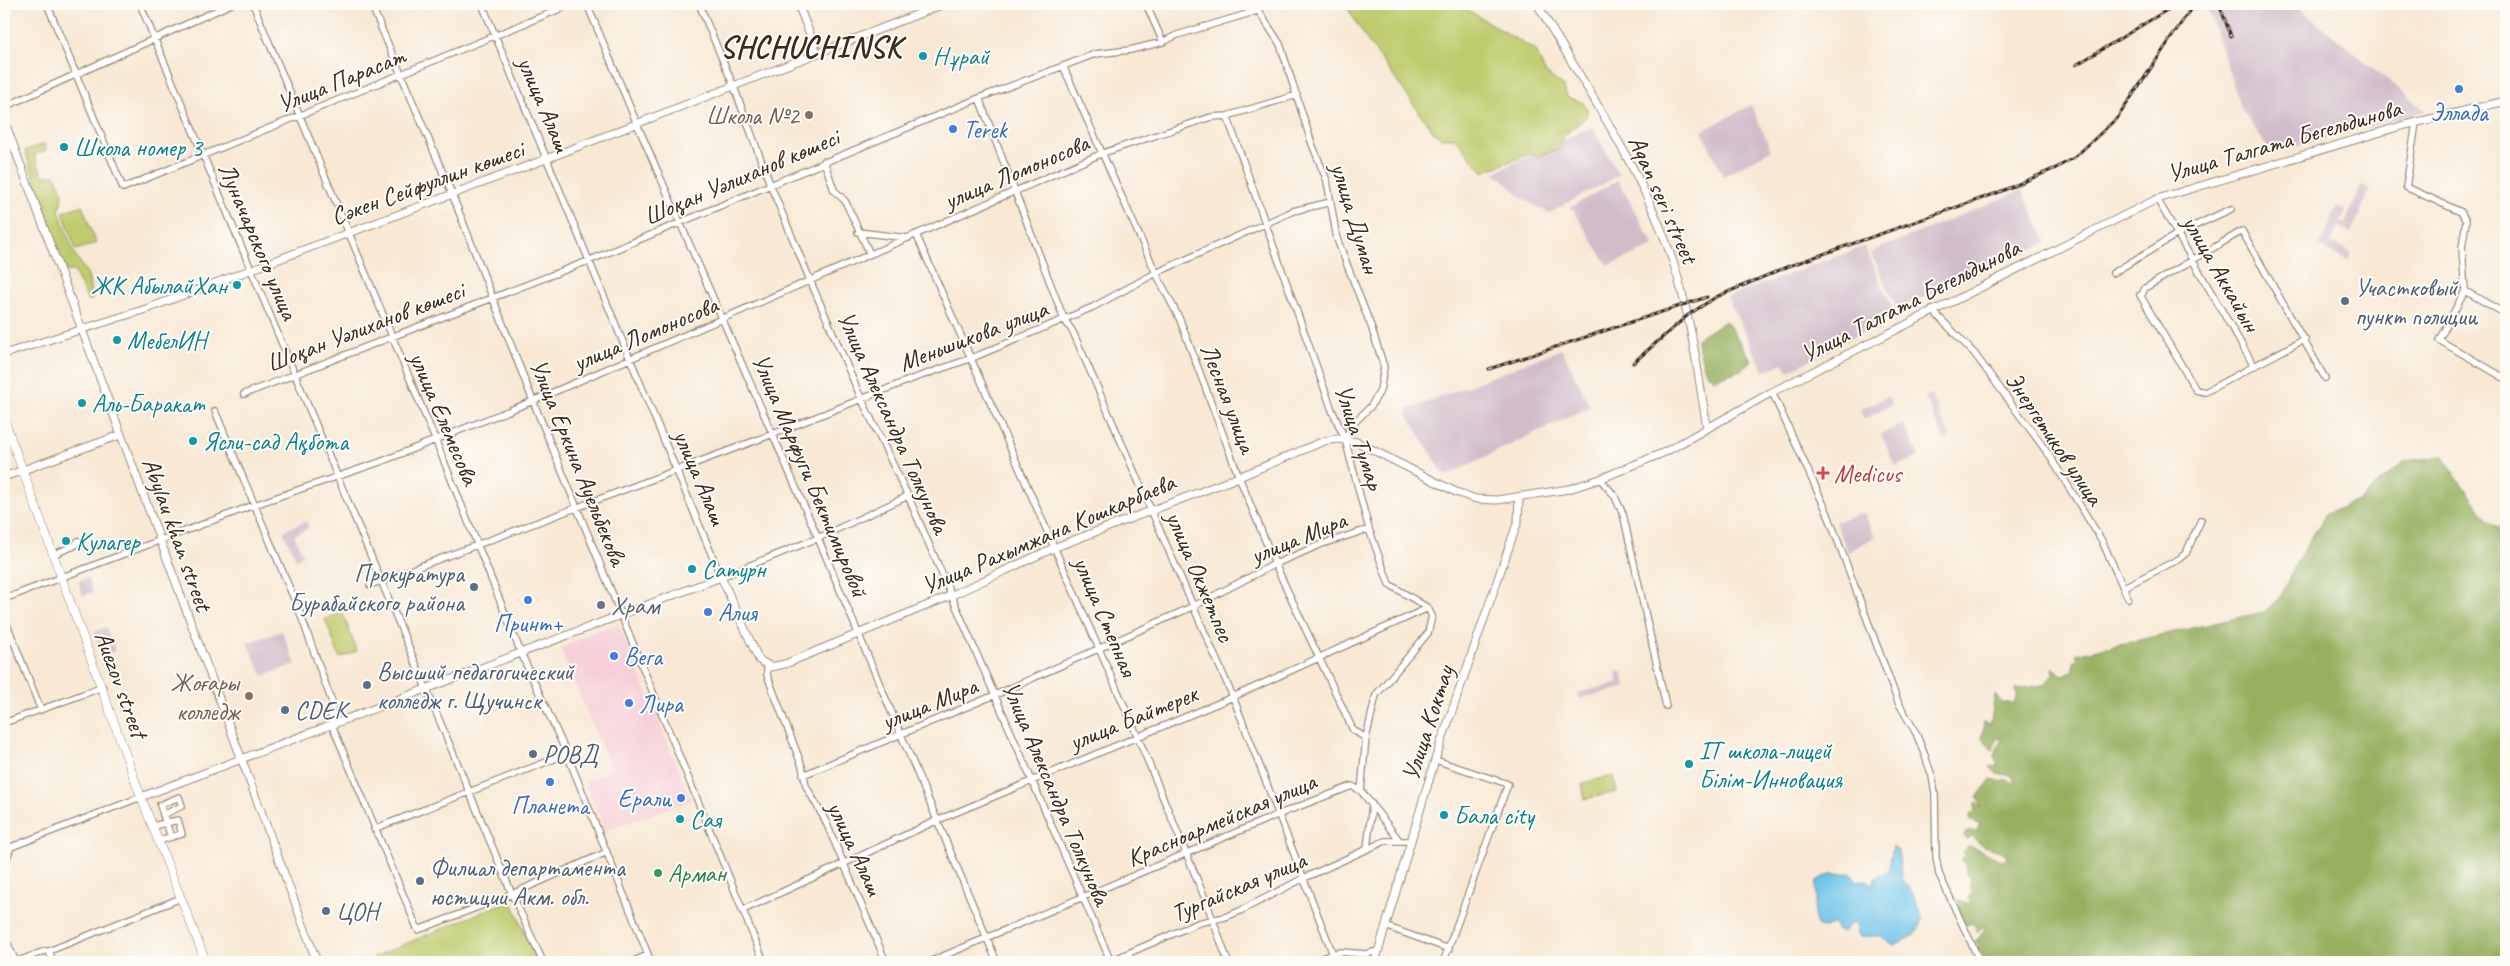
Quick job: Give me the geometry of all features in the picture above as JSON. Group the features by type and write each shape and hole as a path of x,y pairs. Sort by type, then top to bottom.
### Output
{"main road":[{"name":"Auezov street","path":"4,419 158,841 206,962"}],"street":[{"path":"47,4 75,74"},
{"name":"Луначарского улица","path":"140,4 512,894 544,962"},
{"path":"4,107 231,4"},
{"name":"улица Елемесова","path":"253,4 435,439 521,653 567,754 651,962"},
{"name":"Улица Еркина Ауельбекова","path":"371,4 452,194 533,401 764,962"},
{"name":"улица Алаш","path":"482,4 755,656 767,666 767,675 802,766 810,796 825,820 886,962"},
{"name":"Улица Парасат","path":"75,74 123,188 203,157 572,4"},
{"name":"Улица Марфуги Бектимировой","path":"587,4 637,124 818,538 857,634 902,734 997,962"},
{"name":"Улица Александра Толкунова","path":"699,4 734,87 770,184 810,280 861,398 908,496 1110,962"},
{"path":"798,4 818,52"},
{"name":"Сәкен Сейфуллин көшесі","path":"4,354 146,309 546,159 944,4"},
{"path":"1146,4 1163,42"},
{"name":"улица Думан","path":"1254,4 1280,44 1327,181 1337,239 1371,326 1384,367 1380,391 1371,406 1353,424 1345,439"},
{"name":"Aqan seri street","path":"1537,4 1636,176 1674,263 1690,323 1707,428"},
{"name":"Шоқан Уәлиханов көшесі","path":"244,394 294,373 588,261 824,161 1063,66 1095,54 1130,50 1163,42 1177,35 1257,10"},
{"name":"Лесная улица","path":"1063,66 1156,273 1180,320 1239,477 1276,564 1354,730 1366,738"},
{"name":"улица Ломоносова","path":"4,599 254,505 380,462 533,401 724,320 810,280 1103,153 1211,118 1227,116 1297,95"},
{"name":"улица Окжетпес","path":"979,98 1064,319 1073,332 1233,697 1302,879 1336,962"},
{"name":"Улица Талгата Бегельдинова","path":"1345,439 1357,442 1456,492 1476,499 1487,501 1519,498 1569,489 1600,479 1665,452 1772,392 1932,310 2157,199 2416,123 2506,101"},
{"name":"Улица Тумар","path":"1227,116 1332,410 1345,439 1369,529 1389,584 1428,608"},
{"name":"Abylau khan street","path":"4,120 240,760 317,962"},
{"path":"2416,123 2406,187 2460,212 2466,221 2462,248 2465,291 2439,340 2506,379"},
{"path":"824,161 834,190 845,201 870,254"},
{"name":"улица Аккайын","path":"2157,199 2179,233 2254,366"},
{"name":"Меньшикова улица","path":"370,585 773,434 861,398 972,358 1093,307 1156,273 1293,211 1331,202"},
{"path":"2113,273 2179,233 2231,209"},
{"path":"2304,339 2205,392 2196,390 2140,295 2145,288 2242,230 2304,339 2325,378"},
{"path":"858,232 908,238"},
{"name":"улица Степная","path":"916,234 1138,735 1206,901 1228,962"},
{"path":"2465,291 2506,314"},
{"name":"Энергетиков улица","path":"1932,310 1974,353 2049,455 2102,541 2128,598"},
{"path":"1772,392 1827,512 1898,702 1916,734 1925,756 1932,776 1935,793 1936,857 1939,874 1980,962"},
{"path":"215,411 300,614 333,705 332,725 374,829 418,930 512,894 606,852"},
{"path":"4,477 120,435"},
{"name":"Улица Рахымжана Кошкарбаева","path":"767,666 784,664 950,596 1056,547 1239,477 1324,441 1345,439"},
{"path":"1600,479 1614,495 1623,514 1666,706"},
{"path":"4,846 11,847 721,577 818,538 908,496"},
{"name":"Улица Коктау","path":"1375,962 1435,760 1518,521 1519,498"},
{"path":"2124,587 2179,559 2186,552 2201,520"},
{"name":"улица Мира","path":"803,775 995,696 1194,606 1276,564 1322,544 1369,529"},
{"path":"54,554 74,546 78,542"},
{"path":"1399,840 1362,790 1366,738 1376,696 1428,633 1432,616 1428,608"},
{"name":"улица Байтерек","path":"743,910 843,862 938,820 1233,697 1428,608"},
{"path":"4,617 41,710"},
{"path":"4,723 103,687"},
{"path":"374,829 567,754"},
{"path":"1435,760 1508,784 1450,949 1444,960"},
{"path":"802,766 811,771"},
{"name":"Красноармейская улица","path":"929,962 1186,855 1277,814 1352,786 1362,790"},
{"path":"1367,849 1372,804"},
{"path":"163,815 171,837"},
{"path":"153,826 178,820 182,834 158,841"},
{"name":"Тургайская улица","path":"1110,962 1198,922 1212,920 1240,911 1302,879 1385,841 1411,841"},
{"path":"4,865 11,847"},
{"path":"4,936 16,961 49,951 181,898"},
{"path":"1385,926 1450,949"},
{"path":"49,951 53,962"},
{"path":"1308,962 1332,953 1366,954 1378,951"},
{"path":"632,962 648,955"}],"shaded area":[{"path":"2206,4 2294,4 2426,111 2271,153 2242,110"},
{"path":"1751,105 1771,150 1723,176 1702,131"},
{"path":"1592,127 1619,175 1549,213 1522,198 1495,172"},
{"path":"1618,180 1654,246 1608,266 1571,207"},
{"path":"2361,186 2370,190 2351,233 2338,226 2331,243 2352,253 2349,261 2319,247 2337,206 2346,210 2341,221 2345,223"},
{"path":"2022,190 2047,243 1897,309 1871,252"},
{"path":"1865,246 1895,315 1789,371 1783,363 1764,371 1727,297"},
{"path":"1562,349 1590,407 1445,476 1405,411"},
{"path":"1931,394 1950,437 1944,440 1925,397"},
{"path":"1888,396 1892,405 1864,419 1860,410"},
{"path":"1904,424 1919,457 1895,466 1881,434"},
{"path":"1864,513 1875,537 1848,552 1835,522"},
{"path":"306,521 309,528 294,535 303,555 296,559 283,531"},
{"path":"88,578 93,592 83,596 78,581"},
{"path":"618,622 691,800 605,831 585,782 611,770 560,648"},
{"path":"106,627 115,651 104,655 94,632"},
{"path":"282,631 296,664 263,676 247,643"},
{"path":"1616,671 1623,672 1626,687 1579,699 1577,693 1618,683"}],"green space":[{"path":"1345,4 1458,4 1536,51 1545,72 1564,87 1567,97 1583,103 1587,109 1587,116 1564,136 1558,149 1537,156 1529,154 1483,172 1455,138 1441,138 1435,134 1367,40"},
{"path":"45,144 46,150 34,155 43,176 55,175 63,193 59,211 74,253 88,275 92,300 88,300 74,271 66,271 25,151"},
{"path":"82,205 96,243 76,250 63,212"},
{"path":"1726,321 1752,361 1741,370 1714,379 1706,373 1696,339"},
{"path":"2442,456 2487,520 2506,534 2506,962 1985,962 1982,953 1976,948 1979,945 1975,942 1984,931 1985,924 1977,933 1977,927 1971,923 1965,926 1955,908 1958,900 1971,904 1972,902 1968,897 1973,894 1969,883 1971,876 1966,875 1966,865 1961,859 1966,856 1963,853 1968,846 2005,861 2007,856 2001,851 1983,846 1971,836 1966,839 1964,836 1966,832 1977,831 1980,824 1971,821 1970,815 1974,812 1975,803 1981,808 1977,797 1991,779 2001,781 2005,779 2012,783 2014,781 2013,776 1996,773 1990,767 1998,765 1994,756 2002,738 1996,739 1993,751 1982,738 1984,722 1990,724 1991,721 1995,694 2002,703 2014,703 2017,696 2016,689 2043,685 2054,674 2053,667 2062,675 2072,672 2074,662 2078,658 2076,654 2264,612 2280,598 2297,561 2326,514 2360,500 2405,461"},
{"path":"342,612 357,651 340,658 325,619"},
{"path":"1613,776 1617,792 1585,799 1582,783"},
{"path":"511,900 537,962 375,962 374,957"}],"water":[{"path":"1893,846 1898,851 1902,880 1911,889 1922,918 1916,933 1894,945 1881,936 1859,936 1855,923 1850,924 1843,933 1836,930 1833,923 1825,928 1818,927 1814,917 1814,910 1818,880 1831,874 1850,873 1857,881 1868,880 1873,885 1875,878 1888,872"}],"railway":[{"path":"2076,65 2177,4"},
{"path":"1633,363 1688,315 1716,297 1789,266 1997,193 2056,168 2075,157 2118,117 2194,4"},
{"path":"2219,4 2231,36"},
{"path":"1489,369 1707,297"}],"place":[{"name":"Нұрай","path":"923,56"},
{"name":"Эллада","path":"2459,89"},
{"name":"Школа №2","path":"809,115"},
{"name":"Terek","path":"953,129"},
{"name":"Школа номер 3","path":"64,147"},
{"name":"ЖК АбылайХан","path":"237,285"},
{"name":"Участковый пункт полиции","path":"2345,301"},
{"name":"МебелИН","path":"117,340"},
{"name":"Аль-Баракат","path":"82,403"},
{"name":"Ясли-сад Ақбота","path":"193,441"},
{"name":"Medicus","path":"1823,473"},
{"name":"Кулагер","path":"66,541"},
{"name":"Сатурн","path":"692,569"},
{"name":"Прокуратура Бурабайского района","path":"474,587"},
{"name":"Принт+","path":"528,600"},
{"name":"Храм","path":"601,605"},
{"name":"Алия","path":"708,612"},
{"name":"Вега","path":"614,656"},
{"name":"Высший педагогический колледж г. Щучинск","path":"367,685"},
{"name":"Жоғары колледж","path":"249,696"},
{"name":"Лира","path":"629,703"},
{"name":"CDEK","path":"285,710"},
{"name":"РОВД","path":"533,754"},
{"name":"IT школа-лицей Білім-Инновация","path":"1689,764"},
{"name":"Планета","path":"550,782"},
{"name":"Ерали","path":"681,798"},
{"name":"Бала city","path":"1444,815"},
{"name":"Сая","path":"680,819"},
{"name":"Арман","path":"658,873"},
{"name":"Филиал департамента юстиции Акм. обл.","path":"420,881"},
{"name":"ЦОН","path":"326,911"}],"district":[{"name":"SHCHUCHINSK","path":"811,47"}]}
